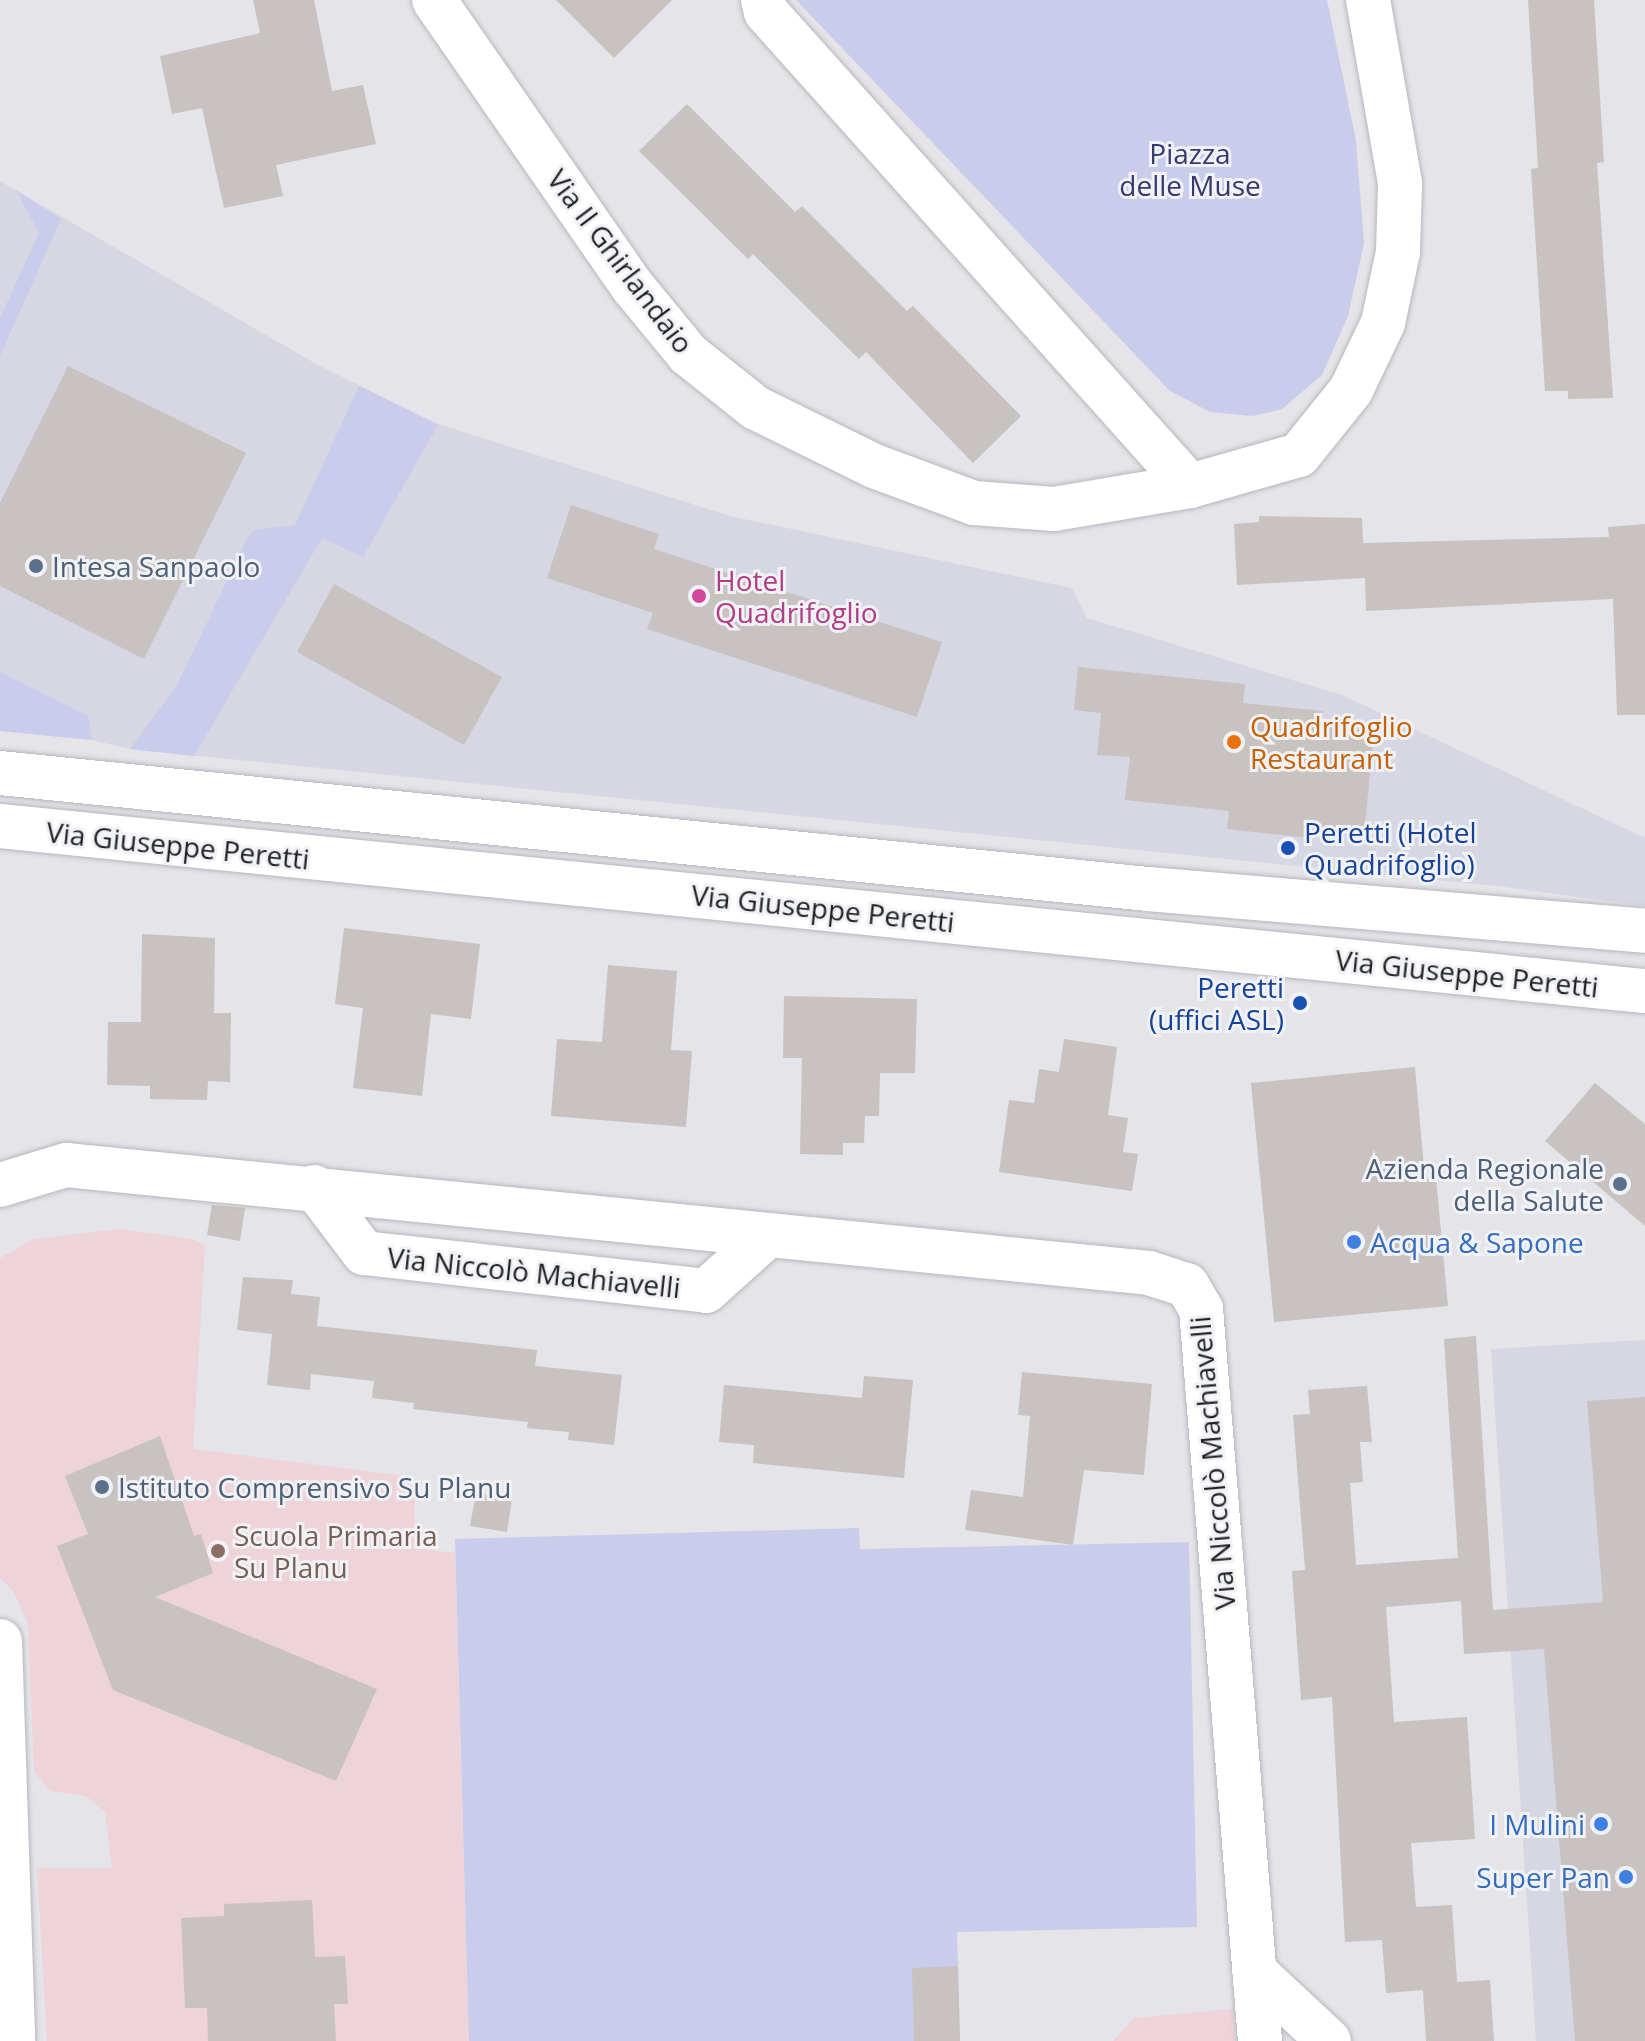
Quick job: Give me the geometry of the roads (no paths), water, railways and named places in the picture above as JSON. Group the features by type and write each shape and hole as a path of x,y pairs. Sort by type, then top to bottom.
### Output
{"street":[{"name":"Via Il Ghirlandaio","path":"434,0 642,298 688,354 756,408 874,466 974,503 1054,509 1190,486"},
{"path":"763,0 766,12 1190,486 1299,455 1351,390 1383,323 1398,252 1400,183 1368,0"},
{"name":"Via Giuseppe Peretti","path":"0,773 1148,889 1645,931"},
{"name":"Via Giuseppe Peretti","path":"0,826 1645,991"},
{"name":"Via Niccolò Machiavelli","path":"0,1185 66,1165 314,1187 766,1237 1149,1273 1187,1285 1201,1309 1260,2041"},
{"name":"Via Niccolò Machiavelli","path":"314,1187 364,1253 690,1290 706,1291 766,1237"},
{"path":"0,1641 13,2041"},
{"path":"1255,1972 1329,2041"}],"place":[{"name":"Intesa Sanpaolo","path":"36,566"},
{"name":"Hotel Quadrifoglio","path":"699,596"},
{"name":"Quadrifoglio Restaurant","path":"1234,742"},
{"name":"Peretti (Hotel Quadrifoglio)","path":"1288,848"},
{"name":"Peretti (uffici ASL)","path":"1300,1003"},
{"name":"Azienda Regionale della Salute","path":"1620,1184"},
{"name":"Acqua & Sapone","path":"1354,1242"},
{"name":"Istituto Comprensivo Su Planu","path":"102,1487"},
{"name":"Scuola Primaria Su Planu","path":"218,1551"},
{"name":"I Mulini","path":"1601,1824"},
{"name":"Super Pan","path":"1626,1877"}],"park label":[{"name":"Piazza delle Muse","path":"1190,169"}]}
